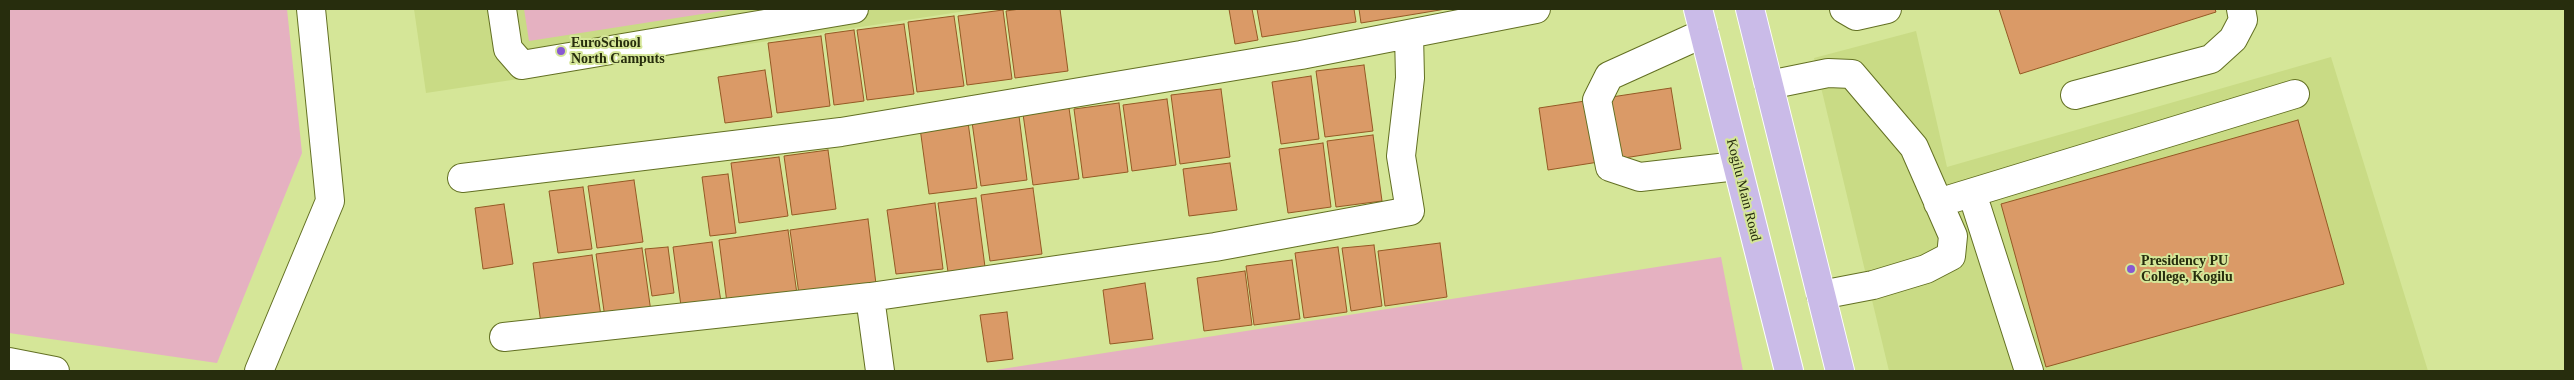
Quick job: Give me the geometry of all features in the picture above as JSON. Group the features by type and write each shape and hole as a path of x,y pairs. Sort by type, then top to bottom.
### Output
{"main road":[{"path":"1750,9 1840,371"},
{"name":"Kogilu Main Road","path":"1701,21 1790,371"}],"street":[{"path":"259,371 330,202 311,9"},
{"path":"502,9 508,49 522,65 854,9"},
{"path":"462,178 841,132 1301,55 1536,9"},
{"path":"1844,9 1856,16 1887,9"},
{"path":"2074,95 2211,59 2233,39 2243,20 2241,9"},
{"path":"1701,21 1610,76 1597,100 1610,167 1640,177 1737,166"},
{"path":"504,337 870,297 1214,248 1410,211 1401,156 1410,78 1409,34"},
{"path":"1769,85 1828,73 1852,74 1914,147 1953,236 1951,256 1926,270 1873,285 1821,295"},
{"path":"1938,203 2295,94"},
{"path":"1972,193 2029,371"},
{"path":"870,297 880,371"},
{"path":"9,362 44,370"}],"shaded area":[{"path":"9,9 287,9 302,153 217,363 9,333"},
{"name":"EuroSchool North Camputs","path":"414,9 979,9 426,93"},
{"path":"524,9 734,9 529,41"},
{"name":"Presidency PU College, Kogilu","path":"1916,31 1947,167 2331,57 2428,371 1889,371 1814,58"},
{"path":"1721,257 1743,371 989,371"}],"building":[{"path":"1060,9 1068,71 1015,78 1006,11"},
{"path":"1229,9 1252,9 1258,40 1235,44"},
{"path":"1257,9 1354,9 1356,22 1262,37"},
{"path":"1359,9 1446,9 1361,23"},
{"path":"1999,9 2215,9 2216,12 2020,74"},
{"path":"1003,10 1012,79 967,85 958,16"},
{"path":"954,16 964,86 917,92 908,22"},
{"path":"904,24 914,94 867,100 857,30"},
{"path":"854,30 864,101 834,105 825,34"},
{"path":"821,36 830,106 777,113 768,43"},
{"path":"1364,65 1373,131 1325,137 1316,71"},
{"path":"765,70 772,117 725,123 718,77"},
{"path":"1311,76 1319,139 1281,144 1272,82"},
{"path":"1671,88 1681,149 1548,170 1539,108"},
{"path":"1221,89 1230,157 1180,164 1171,95"},
{"path":"1167,99 1176,165 1132,171 1123,105"},
{"path":"1119,103 1128,172 1083,178 1074,109"},
{"path":"1069,108 1079,179 1033,185 1023,114"},
{"path":"1019,116 1027,180 981,186 972,122"},
{"path":"2298,120 2344,284 2046,367 2001,204"},
{"path":"968,122 977,188 929,194 920,128"},
{"path":"1373,135 1382,201 1336,207 1327,141"},
{"path":"1323,143 1331,207 1288,213 1279,149"},
{"path":"828,150 836,209 792,215 784,156"},
{"path":"779,157 788,216 739,223 731,163"},
{"path":"1230,163 1237,210 1189,216 1183,169"},
{"path":"728,174 736,233 710,236 702,177"},
{"path":"634,180 643,242 597,248 588,186"},
{"path":"583,187 592,249 558,253 549,191"},
{"path":"1033,188 1042,254 990,261 981,195"},
{"path":"976,198 985,267 948,272 938,203"},
{"path":"935,203 943,269 896,274 887,210"},
{"path":"504,204 513,264 483,269 475,208"},
{"path":"868,219 876,284 799,294 790,230"},
{"path":"788,230 797,294 727,303 719,240"},
{"path":"712,242 721,302 681,306 673,247"},
{"path":"1440,243 1447,297 1385,306 1378,251"},
{"path":"1374,245 1382,306 1351,311 1342,248"},
{"path":"668,247 674,293 652,296 645,249"},
{"path":"1338,247 1347,312 1304,318 1295,253"},
{"path":"642,248 651,312 605,318 596,254"},
{"path":"592,255 601,316 541,324 533,263"},
{"path":"1292,260 1300,319 1254,325 1246,266"},
{"path":"1245,271 1252,325 1204,331 1197,278"},
{"path":"1145,283 1153,339 1110,344 1103,290"},
{"path":"1007,312 1013,359 987,362 980,315"}],"place":[{"name":"EuroSchool North Camputs","path":"561,51"},
{"name":"Presidency PU College, Kogilu","path":"2131,269"}]}
